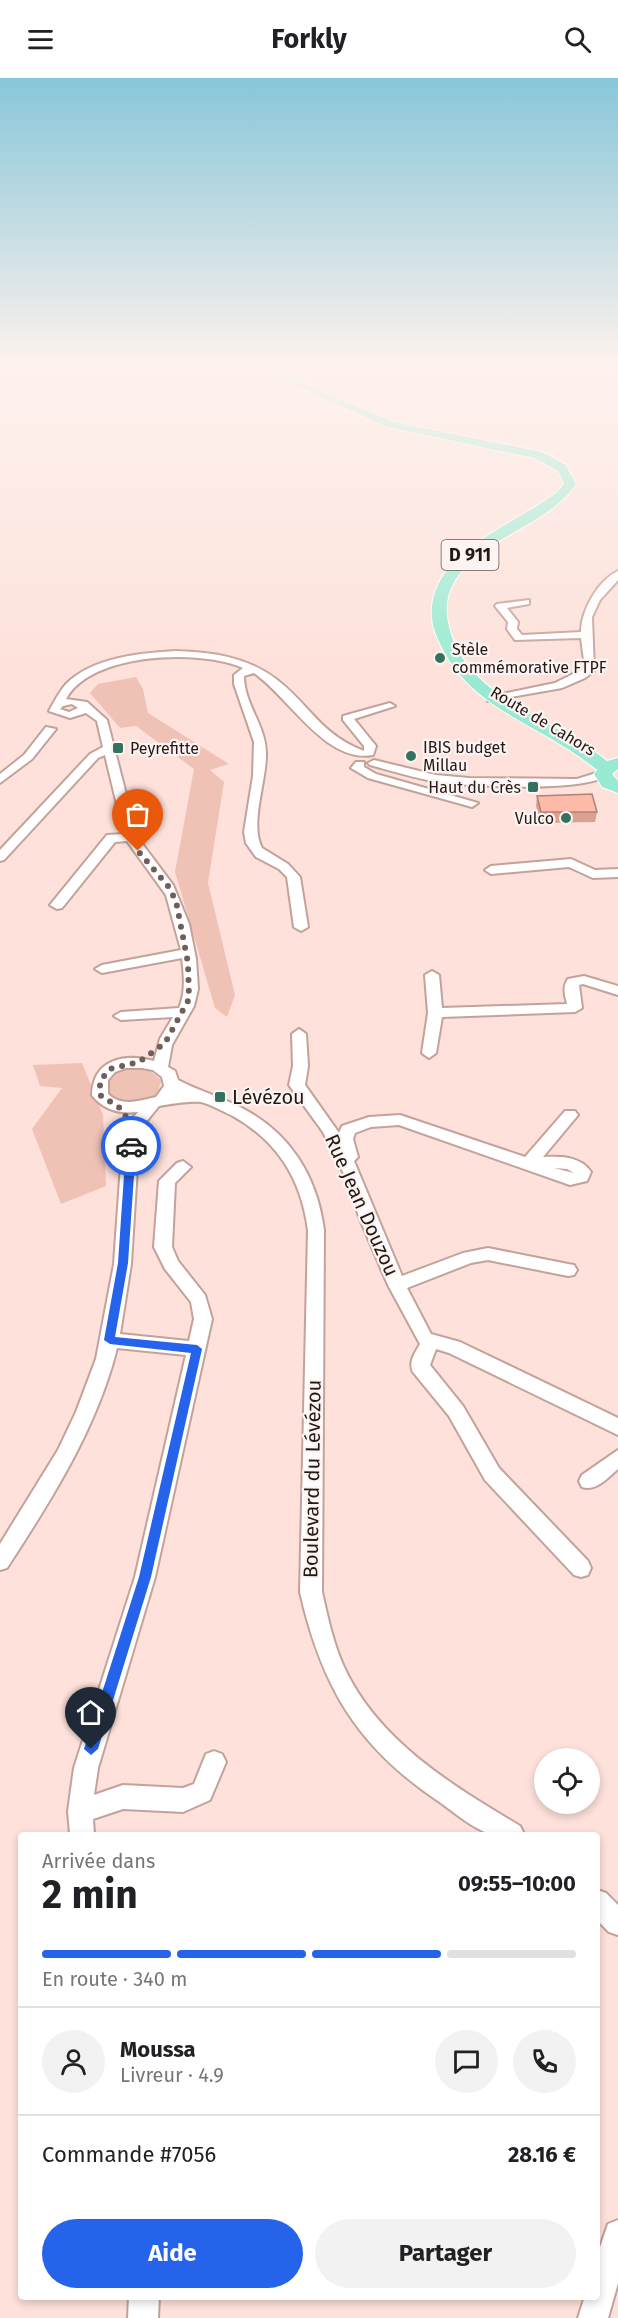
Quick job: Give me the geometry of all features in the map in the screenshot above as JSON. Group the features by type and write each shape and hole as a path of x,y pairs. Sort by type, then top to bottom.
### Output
{"main road":[{"name":"Route de Cahors","path":"560,470 568,476 569,488 561,496 477,550 459,565 446,582 438,612 442,631 454,656 470,677 495,698 584,750 612,774"}],"street":[{"path":"495,698 564,684 583,677 590,669 585,635 589,607 618,574"},
{"path":"526,602 500,606 513,622 512,629 519,638 585,635"},
{"path":"50,729 57,708 68,687 97,669 152,656 215,657 251,668 275,684 311,725 344,747 366,758 398,768 454,780 538,782 612,774"},
{"path":"251,668 239,675 239,679 240,690 254,719 260,742 250,832 252,843 261,857 289,870 294,880 302,927"},
{"path":"68,687 68,696 77,709"},
{"path":"390,706 347,718 370,746 366,758 357,768 372,776 472,803"},
{"path":"57,708 77,709 102,720 131,837 138,851 168,886 176,901 190,990 183,1012 165,1043 161,1067"},
{"path":"0,780 28,757 50,729 77,709"},
{"path":"0,857 94,756 109,748"},
{"path":"57,905 111,838 131,837"},
{"path":"491,870 571,863 593,874 618,873"},
{"path":"102,969 186,953"},
{"path":"429,1053 435,1013 432,975"},
{"path":"435,1013 575,1008 571,990 573,982 584,980 618,992"},
{"path":"121,1016 183,1012"},
{"name":"Rue Jean Douzou","path":"299,1034 298,1054 303,1069 297,1085 330,1130 357,1184 367,1217 397,1285 419,1330 431,1342"},
{"path":"0,1561 48,1489 95,1388 110,1340 123,1263 133,1127 120,1108 100,1095 100,1081 110,1069 139,1062 165,1043"},
{"path":"133,1127 171,1089 172,1083 161,1067 139,1062"},
{"name":"Boulevard du Lévézou","path":"172,1083 197,1098 232,1110 256,1123 278,1141 299,1167 312,1198 316,1230 311,1592 323,1643 337,1678 358,1712 382,1742 410,1768 449,1797 509,1832"},
{"name":"Boulevard du Lévézou","path":"156,1103 197,1098"},
{"path":"120,1108 138,1109 156,1103"},
{"path":"357,1184 345,1138 348,1130 369,1122 389,1119 413,1123 528,1164 570,1115"},
{"path":"81,1823 86,1768 145,1577 202,1319 199,1300 171,1264 163,1247 167,1182 183,1167"},
{"path":"397,1285 469,1257 488,1254 568,1270"},
{"path":"110,1340 197,1349"},
{"path":"581,1568 492,1474 456,1411 420,1367 422,1357 431,1342 454,1347 618,1427"},
{"path":"590,1481 618,1458"},
{"path":"81,1823 123,1797 183,1800 202,1792 214,1762"},
{"path":"600,1905 618,1923"},
{"path":"600,2294 618,2234"},
{"path":"143,2318 144,2300"},
{"path":"593,2318 598,2300"}],"shaded area":[{"path":"136,677 143,689 148,713 229,764 210,770 224,782 208,883 235,995 227,1017 215,1008 175,872 194,769 136,726 120,728 90,693 98,684"},
{"path":"82,1063 103,1115 106,1186 61,1204 32,1129 62,1088 40,1086 33,1065"},
{"path":"133,1068 150,1071 161,1080 158,1092 147,1100 133,1103 114,1098 108,1093 108,1083 116,1073"}],"building":[{"path":"592,794 597,812 541,812 537,796"}],"way so far":[{"path":"131,1146 133,1127 120,1108 105,1101 100,1095 98,1088 100,1081 110,1069 128,1062 139,1062 165,1043 189,999 190,981 176,901 168,886 138,851"}],"place":[{"name":"Stèle commémorative FTPF","path":"440,658"},
{"name":"Peyrefitte","path":"118,748"},
{"name":"IBIS budget Millau","path":"411,756"},
{"name":"Haut du Crès","path":"533,787"},
{"name":"Vulco","path":"566,818"},
{"name":"Lévézou","path":"220,1097"}],"route":[{"path":"91,1749 145,1577 197,1349 110,1340 123,1263 131,1146"}]}
